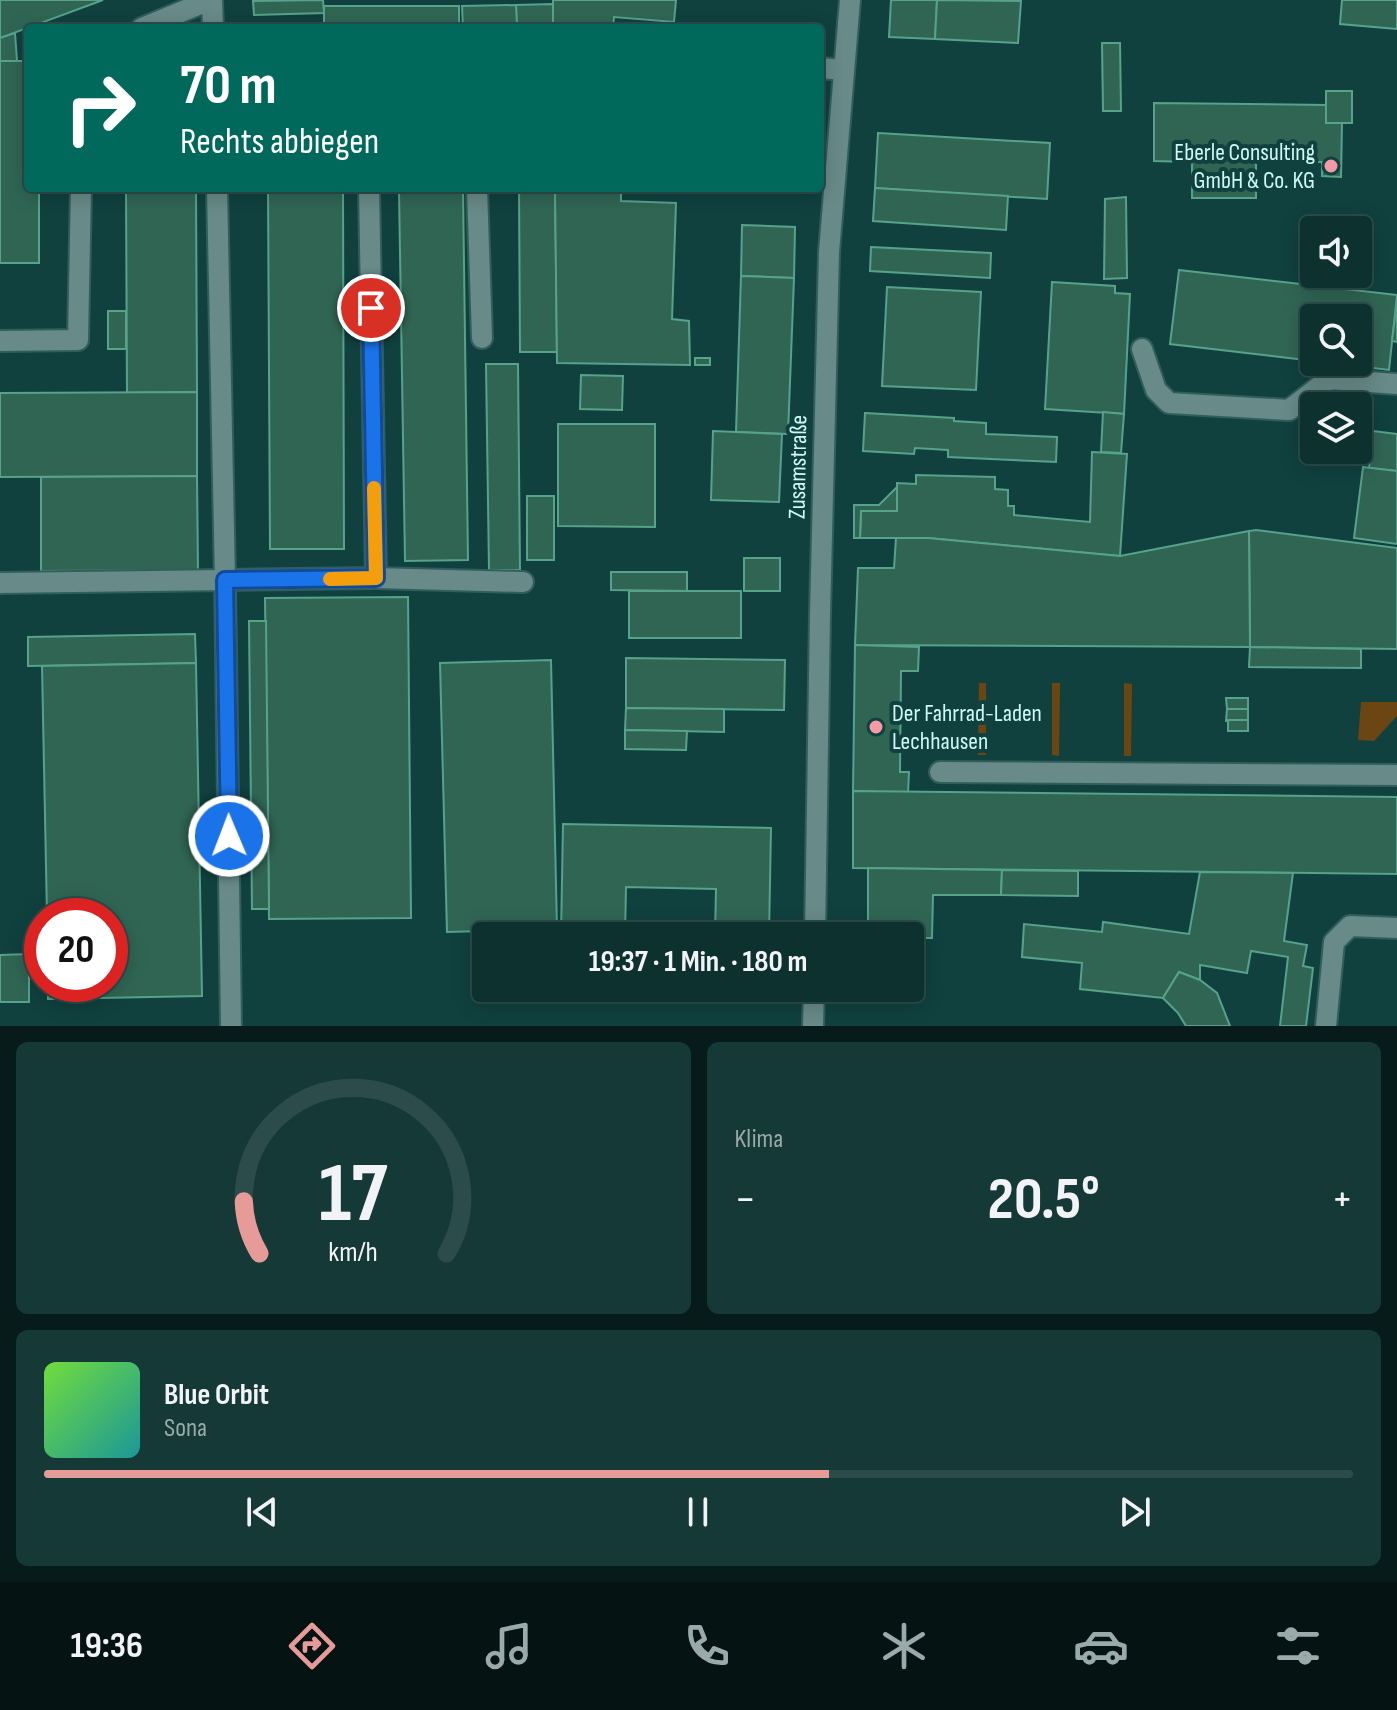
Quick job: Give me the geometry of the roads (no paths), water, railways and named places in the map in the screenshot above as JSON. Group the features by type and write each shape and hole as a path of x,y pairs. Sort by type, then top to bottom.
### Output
{"street":[{"path":"152,24 211,0 213,24"},
{"name":"Zusamstraße","path":"815,922 829,252 850,0"},
{"path":"824,68 844,70"},
{"path":"0,341 78,340 81,192"},
{"path":"217,192 231,1026"},
{"path":"369,192 376,578"},
{"path":"477,192 482,338"},
{"path":"1142,349 1156,390 1169,403 1289,410 1329,379 1397,384"},
{"path":"0,583 376,578 523,582"},
{"path":"940,772 1397,775"},
{"path":"1326,1026 1334,942 1350,926 1397,928"},
{"path":"813,1026 814,1002"}],"place":[{"name":"Eberle Consulting GmbH & Co. KG","path":"1331,166"},
{"name":"Der Fahrrad-Laden Lechhausen","path":"876,727"}]}
